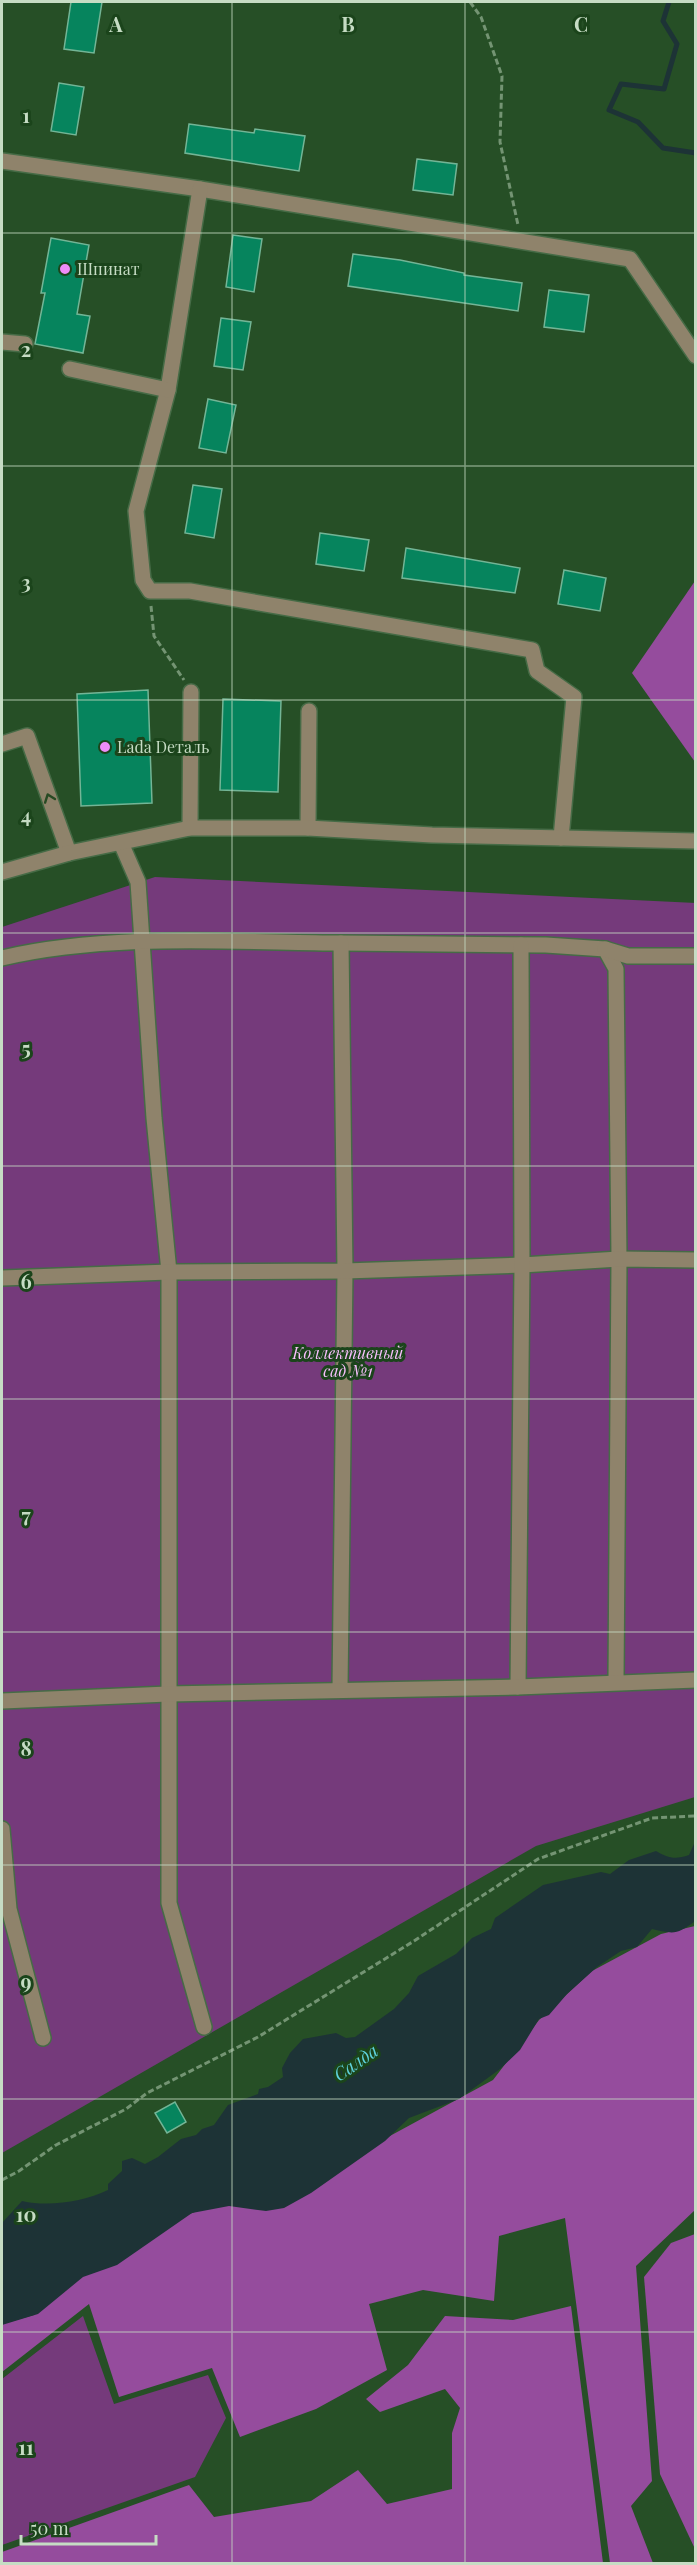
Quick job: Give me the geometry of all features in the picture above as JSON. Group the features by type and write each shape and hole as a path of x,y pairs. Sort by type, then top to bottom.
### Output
{"street":[{"path":"2,161 200,189 630,259 696,356"},
{"path":"200,189 168,390 136,511 143,580 150,591 190,591 532,650 537,671 574,697 561,838"},
{"path":"2,342 25,344"},
{"path":"70,369 168,390"},
{"path":"190,828 191,692"},
{"path":"308,828 309,711"},
{"path":"2,744 27,736 69,853"},
{"path":"2,872 69,853 190,828 308,828 432,835 696,841"},
{"path":"121,843 138,882 154,1118 169,1272 169,1904 204,2027"},
{"path":"2,958 25,953 142,941 520,945 605,949 628,956 696,956"},
{"path":"340,1689 345,1271 341,943"},
{"path":"518,1687 522,1265 520,945"},
{"path":"605,949 616,969 619,1259 616,1682"},
{"path":"2,1278 169,1272 345,1271 619,1259 696,1260"},
{"path":"2,1701 168,1694 518,1687 696,1680"},
{"path":"2,1829 9,1909 43,2038"}],"path":[{"path":"470,2 481,17 502,76 500,142 522,242"},
{"path":"150,591 154,636 191,692"},
{"path":"2,2180 56,2145 126,2109 147,2093 258,2037 414,1941 538,1859 652,1818 696,1816"}],"green space":[{"name":"Коллективный сад №1","path":"155,877 696,903 695,1797 536,1846 2,2153 2,927"},
{"path":"83,2316 114,2404 208,2375 226,2418 195,2477 2,2545 2,2379"}],"shaded area":[{"path":"695,581 695,762 632,673"},
{"path":"695,1926 695,2210 636,2266 652,2481 631,2506 653,2563 610,2563 565,2218 499,2236 494,2301 423,2290 369,2304 387,2370 316,2409 240,2437 212,2368 119,2397 89,2304 2,2372 2,2324 34,2315 82,2275 182,2217 388,2137 493,2080 539,2020 592,1971 661,1934"},
{"path":"695,2234 695,2549 660,2474 644,2277 671,2243"},
{"path":"571,2306 603,2563 2,2563 2,2552 189,2485 214,2517 311,2501 358,2470 387,2504 452,2489 452,2433 460,2408 445,2389 380,2412 366,2399 408,2365 445,2316 513,2320"}],"water":[{"name":"Салда","path":"694,1844 695,1921 675,1932 652,1929 637,1947 621,1951 597,1967 567,1994 549,2015 539,2019 520,2050 500,2069 459,2099 409,2118 385,2141 311,2193 284,2208 266,2211 229,2206 192,2213 117,2265 83,2277 38,2314 2,2325 2,2223 22,2201 43,2204 66,2202 88,2198 108,2190 108,2184 122,2171 122,2161 132,2158 145,2164 181,2139 196,2135 202,2129 214,2125 228,2105 258,2094 259,2089 268,2087 283,2077 282,2068 290,2053 303,2039 336,2033 346,2038 355,2037 394,2009 409,1993 418,1976 456,1954 472,1938 491,1929 495,1918 543,1885 601,1872 610,1874 629,1860 656,1851 672,1858 684,1857 689,1855"}],"building":[{"path":"71,2 102,2 94,53 64,49"},
{"path":"59,83 84,87 76,135 51,131"},
{"path":"189,124 254,133 255,129 305,136 299,171 185,153"},
{"path":"417,159 457,164 453,195 413,190"},
{"path":"233,235 262,239 254,292 226,287"},
{"path":"51,238 89,245 77,314 90,316 83,353 35,344 45,293 41,293"},
{"path":"353,254 400,260 464,273 464,275 522,283 518,311 348,286"},
{"path":"549,290 589,295 584,332 544,327"},
{"path":"221,318 251,322 243,370 214,366"},
{"path":"208,399 236,405 226,453 199,448"},
{"path":"193,485 222,489 214,538 185,533"},
{"path":"320,533 369,540 364,571 316,564"},
{"path":"406,548 520,568 515,593 402,578"},
{"path":"564,570 606,578 600,611 558,604"},
{"path":"148,690 152,803 81,806 77,694"},
{"path":"223,699 281,701 278,792 220,790"},
{"path":"175,2102 186,2122 167,2133 155,2113"}],"waterway":[{"path":"669,2 663,21 677,44 664,89 621,84 609,110 638,122 663,148 696,153"}],"place":[{"name":"Шпинат","path":"65,269"},
{"name":"Lada Dеталь","path":"105,747"}]}
